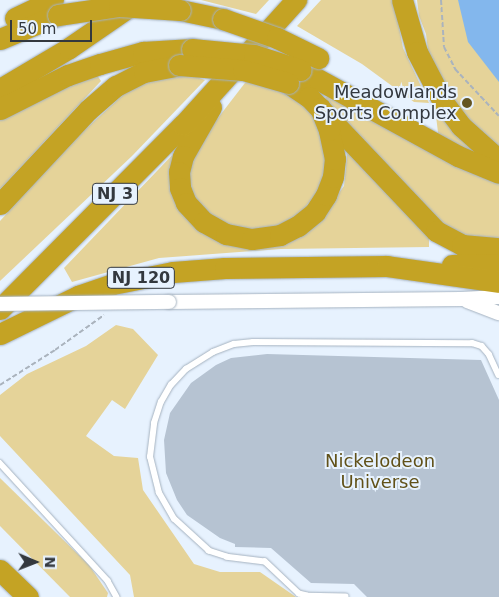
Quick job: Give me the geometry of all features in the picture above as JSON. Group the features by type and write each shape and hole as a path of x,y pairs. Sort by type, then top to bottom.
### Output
{"highway":[{"path":"0,89 69,48 138,0"},
{"name":"NJ 3","path":"0,309 113,197 228,77 296,0"},
{"path":"402,0 417,52 443,102 461,126 499,160"},
{"path":"0,26 56,8 119,6 180,10 223,19 277,38 318,58 384,114"},
{"path":"0,39 56,8"},
{"path":"0,109 68,75 143,52 185,57 254,55 294,76 384,114 458,156 499,173"},
{"path":"0,204 88,110 116,86 144,72 185,57"},
{"path":"294,76 309,97 436,231 462,245 499,248"},
{"path":"228,77 186,149 179,172 180,188 191,210 204,222 226,234 252,239 280,235 298,226 320,204 330,186 335,158 320,108"},
{"name":"NJ 120","path":"0,334 78,296 113,284 158,274 208,269 499,264"},
{"path":"387,266 499,282"},
{"path":"0,570 28,597"}],"street":[{"path":"0,304 499,297"},
{"path":"461,299 499,313"}],"lane":[{"path":"346,597 299,594 265,562 228,557 210,551 174,519 159,493 150,456 151,434 156,417 171,385 186,369 209,354 229,346 253,342 472,343 482,346 489,354 499,375"},
{"path":"0,463 108,581 117,597"}],"path":[{"path":"440,0 444,47 455,69 499,116"},
{"path":"0,385 55,350 106,313"}],"shaded area":[{"path":"201,0 269,0 256,14"},
{"path":"321,0 394,0 403,48 429,103 414,102 362,64 297,26"},
{"name":"Meadowlands Sports Complex","path":"417,0 499,0 499,241 476,239 448,230 324,99 329,95 441,157 426,34 419,16"},
{"path":"95,72 101,81 0,189 0,116"},
{"path":"185,73 205,80 132,156 0,281 0,221 79,135 134,85"},
{"path":"248,79 288,90 307,103 324,137 326,172 321,186 303,211 283,224 266,229 235,228 213,216 194,198 190,188 188,168 201,140"},
{"path":"348,146 429,235 429,247 281,249 159,258 72,282 64,268 179,148 176,158 212,237 319,220 344,186"},
{"path":"116,325 133,329 158,355 125,409 112,400 86,436 114,456 138,458 143,490 194,564 220,572 260,572 296,597 134,597 130,575 0,436 0,395 27,374 86,346"},
{"path":"0,478 89,565 108,593 107,597 70,597 0,526"}],"water":[{"path":"458,0 499,0 499,82 468,42"}],"building":[{"name":"Nickelodeon Universe","path":"267,354 481,360 499,400 499,597 367,597 354,584 311,583 271,548 235,547 235,544 220,538 187,515 177,500 166,473 164,440 170,413 191,383 216,365 231,358"}],"place":[{"name":"Meadowlands Sports Complex","path":"467,103"}]}
